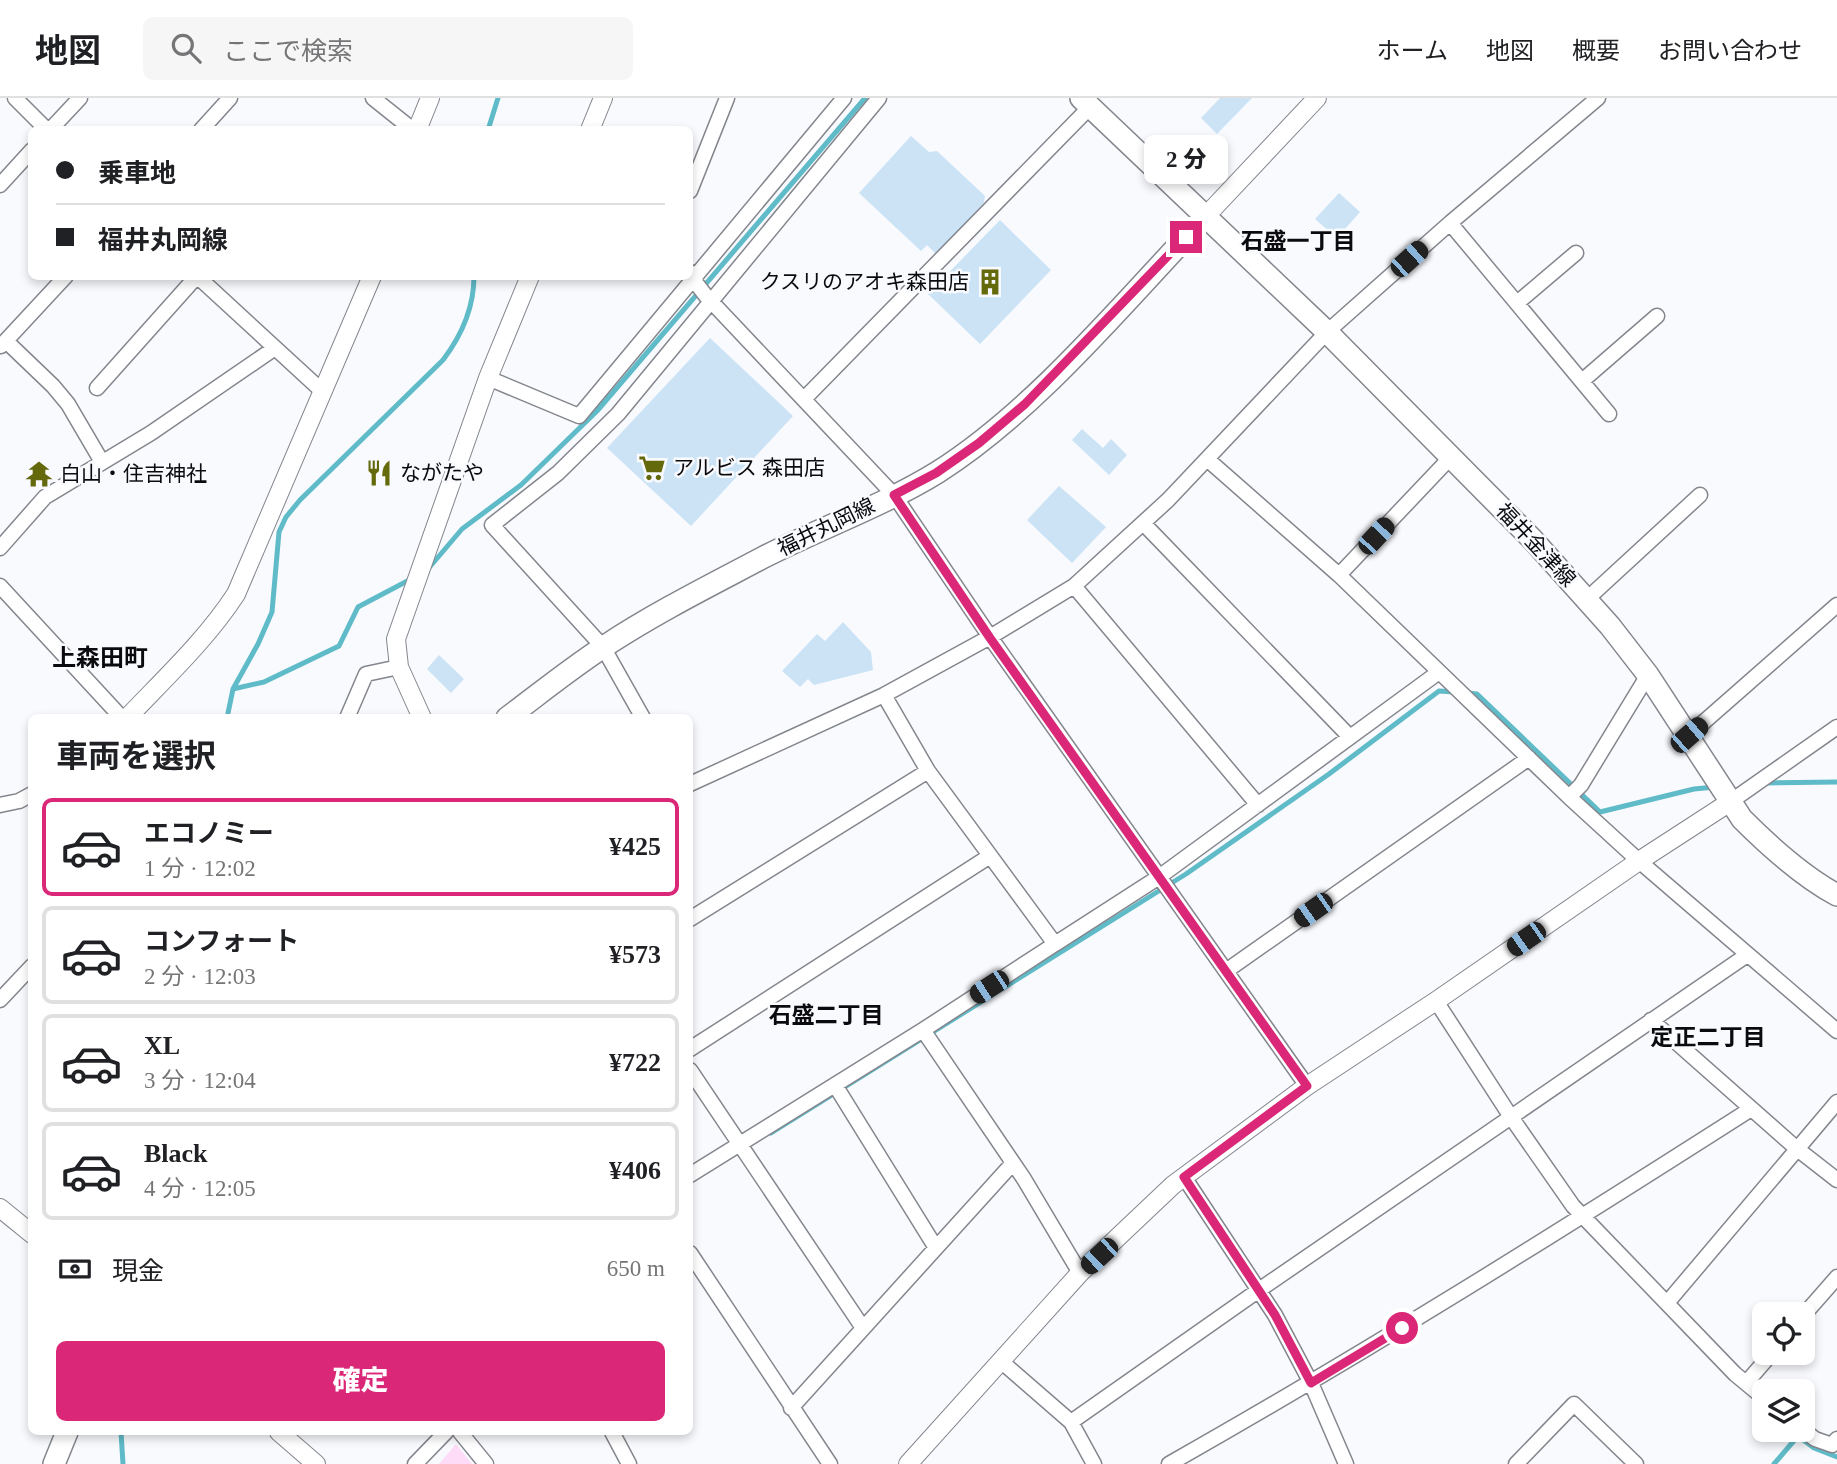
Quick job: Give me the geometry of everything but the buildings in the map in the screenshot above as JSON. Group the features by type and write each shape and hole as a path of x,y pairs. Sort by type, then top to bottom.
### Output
{"main road":[{"path":"1085,103 1205,217"},
{"name":"福井金津線","path":"1205,217 1326,332 1533,540 1587,600 1648,675 1742,819 1762,839 1824,888 1837,895"},
{"name":"福井丸岡線","path":"512,714 603,647 651,617 752,563 936,473 979,443 1025,404 1073,357 1205,217"},
{"path":"54,1464 66,1435"}],"street":[{"path":"15,98 45,126"},
{"path":"53,126 80,98"},
{"path":"205,126 230,98"},
{"path":"373,98 410,126"},
{"path":"417,126 430,98"},
{"path":"592,126 603,98"},
{"path":"693,183 727,98"},
{"path":"844,98 694,277 709,298 894,495 990,638 1307,1086"},
{"path":"641,714 603,647 492,525 558,473 618,414 709,298 879,98"},
{"path":"1205,217 1317,98"},
{"path":"693,783 884,695 990,638 1074,586 1207,459 1326,332 1598,98"},
{"path":"804,399 1085,103"},
{"path":"0,185 28,154"},
{"path":"1450,223 1609,414"},
{"path":"1517,303 1576,253"},
{"path":"62,280 3,344 68,404 102,462"},
{"path":"97,388 193,280"},
{"path":"201,280 322,391"},
{"path":"128,714 202,640 236,594 370,280"},
{"path":"420,714 399,667 396,639 488,378 528,280"},
{"path":"488,378 579,416 692,280"},
{"path":"1582,381 1657,316"},
{"path":"0,548 45,498 151,433 275,348"},
{"path":"1339,575 1451,457"},
{"path":"1207,459 1339,575 1639,861 1837,1031"},
{"path":"1587,600 1700,495"},
{"path":"1143,523 1350,737"},
{"path":"0,586 120,714"},
{"path":"1074,586 1258,805"},
{"path":"1689,735 1837,605"},
{"path":"349,714 366,674 399,667"},
{"path":"693,1173 923,1030 1159,877 1439,672"},
{"path":"1569,797 1581,785 1648,675"},
{"path":"884,695 928,771 1055,944"},
{"path":"908,1464 1080,1273 1184,1177 1307,1086 1837,727"},
{"path":"1821,738 1837,746"},
{"path":"1226,971 1529,758"},
{"path":"693,917 928,771"},
{"path":"0,805 28,796"},
{"path":"693,1047 990,856"},
{"path":"1071,1423 1259,1290 1748,955"},
{"path":"0,1000 28,970"},
{"path":"1436,1001 1573,1206 1752,1388"},
{"path":"1651,1020 1796,1149 1837,1181"},
{"path":"923,1030 1013,1163 1080,1273"},
{"path":"693,1075 863,1328"},
{"path":"835,1085 936,1248"},
{"path":"1667,1303 1837,1102"},
{"path":"1169,1464 1311,1383 1751,1109"},
{"path":"791,1408 1013,1163"},
{"path":"1184,1177 1275,1315 1311,1383 1346,1464"},
{"path":"0,1208 28,1231"},
{"path":"693,1259 830,1464"},
{"path":"1815,1302 1837,1277"},
{"path":"1002,1362 1071,1423 1094,1464"},
{"path":"1746,1383 1762,1365"},
{"path":"1516,1464 1574,1404 1636,1464"},
{"path":"282,1435 316,1464"},
{"path":"415,1464 443,1435"},
{"path":"462,1435 486,1464"},
{"path":"614,1435 629,1464"},
{"path":"1815,1439 1832,1445 1837,1439"}],"shaded area":[{"path":"456,1444 472,1464 439,1464"}],"waterway":[{"path":"489,126 498,98"},
{"path":"428,569 462,529 521,485 597,411 865,98"},
{"path":"228,714 233,689 272,612 279,532 286,517 300,500 443,360 466,321 474,280"},
{"path":"233,689 264,682 339,646 358,607 413,578"},
{"path":"771,1133 1186,874 1329,774 1439,691 1454,692"},
{"path":"1467,693 1477,694 1600,812 1694,789 1715,787"},
{"path":"1763,783 1837,782"},
{"path":"121,1435 123,1464"},
{"path":"1774,1464 1798,1436 1814,1448 1837,1457"}],"place":[{"name":"クスリのアオキ森田店","path":"990,282"},
{"name":"アルビス 森田店","path":"652,468"},
{"name":"ながたや","path":"379,473"},
{"name":"白山・住吉神社","path":"39,474"}],"district":[{"name":"石盛一丁目","path":"1298,241"},
{"name":"上森田町","path":"100,658"},
{"name":"石盛二丁目","path":"826,1015"},
{"name":"定正二丁目","path":"1708,1037"}],"route":[{"path":"1186,237 1025,404 979,443 936,473 894,495 990,638 1307,1086 1184,1177 1275,1315 1311,1383 1402,1328"}]}
